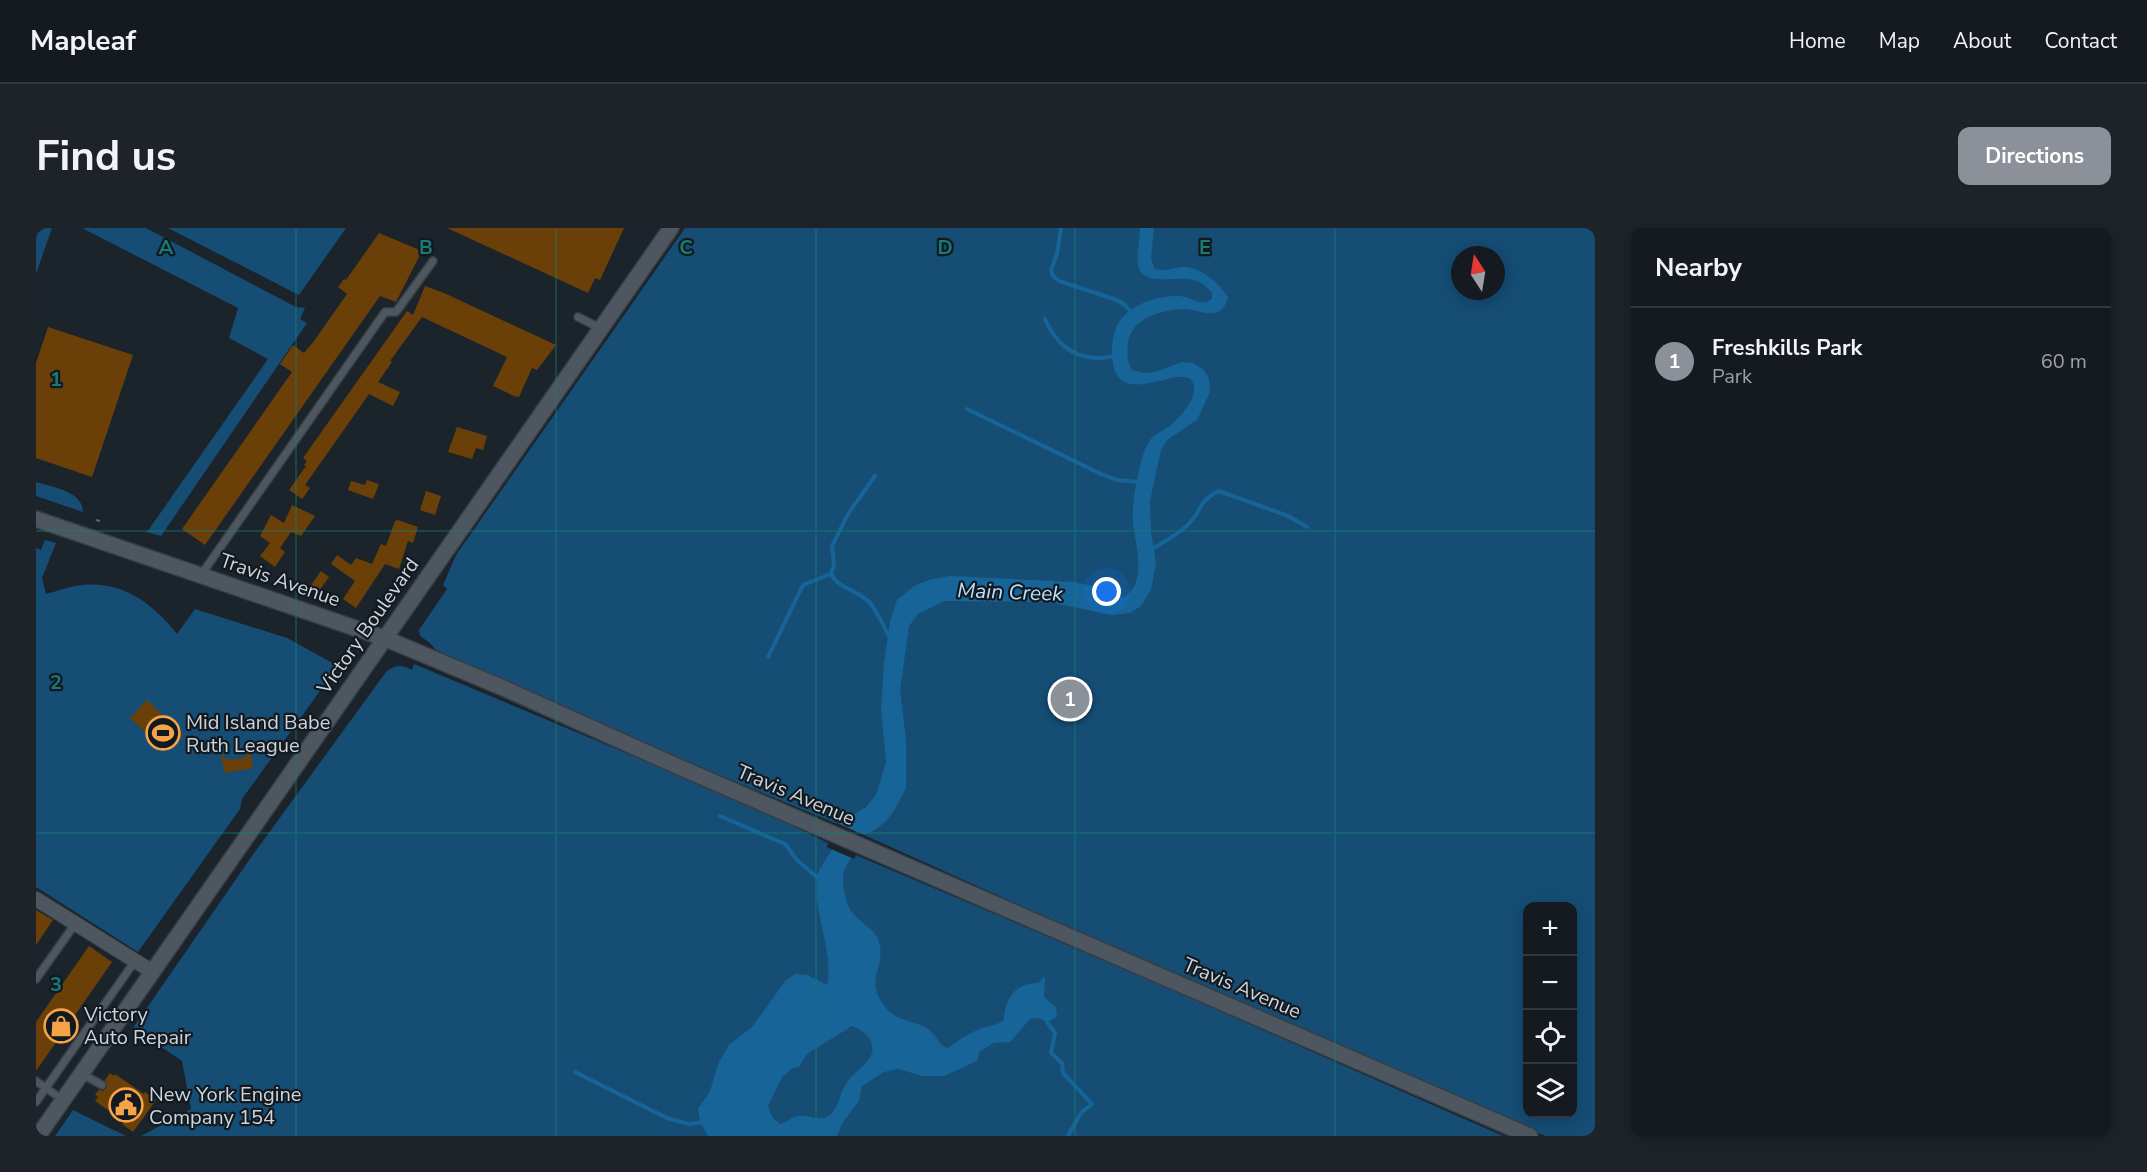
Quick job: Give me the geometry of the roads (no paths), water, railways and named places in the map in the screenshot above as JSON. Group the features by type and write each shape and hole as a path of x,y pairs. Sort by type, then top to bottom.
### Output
{"street":[{"name":"Victory Boulevard","path":"38,1136 671,228"},
{"name":"Travis Avenue","path":"36,519 384,638 1530,1136"},
{"path":"36,900 153,972"}],"lane":[{"path":"201,575 385,312 396,312 433,261"},
{"path":"578,316 602,329"},
{"path":"36,980 75,924"},
{"path":"36,1101 135,961"},
{"path":"82,1074 102,1085"},
{"path":"36,1081 63,1100"}],"water":[{"name":"Main Creek","path":"1140,228 1154,228 1151,259 1155,269 1190,267 1196,269 1215,282 1228,298 1220,311 1215,313 1184,309 1166,311 1148,317 1130,334 1128,357 1132,370 1143,373 1155,372 1182,362 1193,363 1204,370 1209,379 1210,392 1197,420 1167,440 1161,450 1150,501 1151,531 1156,563 1151,590 1141,606 1130,613 1112,615 1049,602 944,601 918,614 909,626 900,691 906,739 906,788 886,821 864,835 854,859 851,858 843,875 845,893 851,911 879,940 881,954 875,983 876,990 886,1008 893,1014 928,1029 941,1045 948,1048 973,1032 1004,1020 1006,1005 1013,993 1023,986 1038,983 1045,976 1044,997 1056,1007 1057,1017 1047,1022 1039,1018 1030,1019 1010,1042 994,1043 980,1051 977,1061 944,1076 923,1076 898,1069 884,1072 862,1086 859,1101 843,1122 837,1136 708,1136 700,1122 698,1109 710,1091 719,1062 729,1045 752,1027 786,980 795,974 807,975 827,985 828,958 818,906 818,875 834,845 839,824 866,807 876,795 886,762 881,710 884,663 890,622 897,600 914,586 932,579 950,576 1075,582 1096,587 1111,595 1125,597 1136,582 1138,553 1133,524 1133,507 1142,459 1150,440 1172,424 1185,410 1193,395 1194,386 1189,378 1179,377 1152,383 1125,382 1116,372 1112,353 1114,335 1126,313 1147,301 1178,296 1199,302 1212,299 1212,293 1197,281 1154,279 1141,273 1138,266","holes":["852,1026 870,1039 873,1049 865,1063 846,1084 832,1113 824,1118 801,1115 780,1124 773,1118 768,1106 782,1077 793,1068 799,1067 807,1054"]}],"waterway":[{"path":"1061,228 1057,254 1051,270 1053,276 1059,281 1117,300 1131,312"},
{"path":"1045,319 1058,341 1071,351 1087,357 1116,356"},
{"path":"967,409 1101,474 1117,480 1139,482"},
{"path":"875,476 848,514 832,546 834,565 831,574 838,583 869,602 891,640"},
{"path":"1150,550 1184,528 1206,500 1219,491 1288,516 1307,527"},
{"path":"768,657 803,585 831,574"},
{"path":"720,816 785,844 796,859 820,880"},
{"path":"1047,1022 1055,1033 1051,1053 1062,1063 1063,1073 1092,1104 1081,1113 1068,1136"},
{"path":"575,1072 667,1118 689,1124 703,1122"}],"place":[{"name":"Freshkills Park","path":"1070,699"},
{"name":"Mid Island Babe Ruth League","path":"163,733"},
{"name":"Victory Auto Repair","path":"61,1026"},
{"name":"New York Engine Company 154","path":"126,1105"}]}
